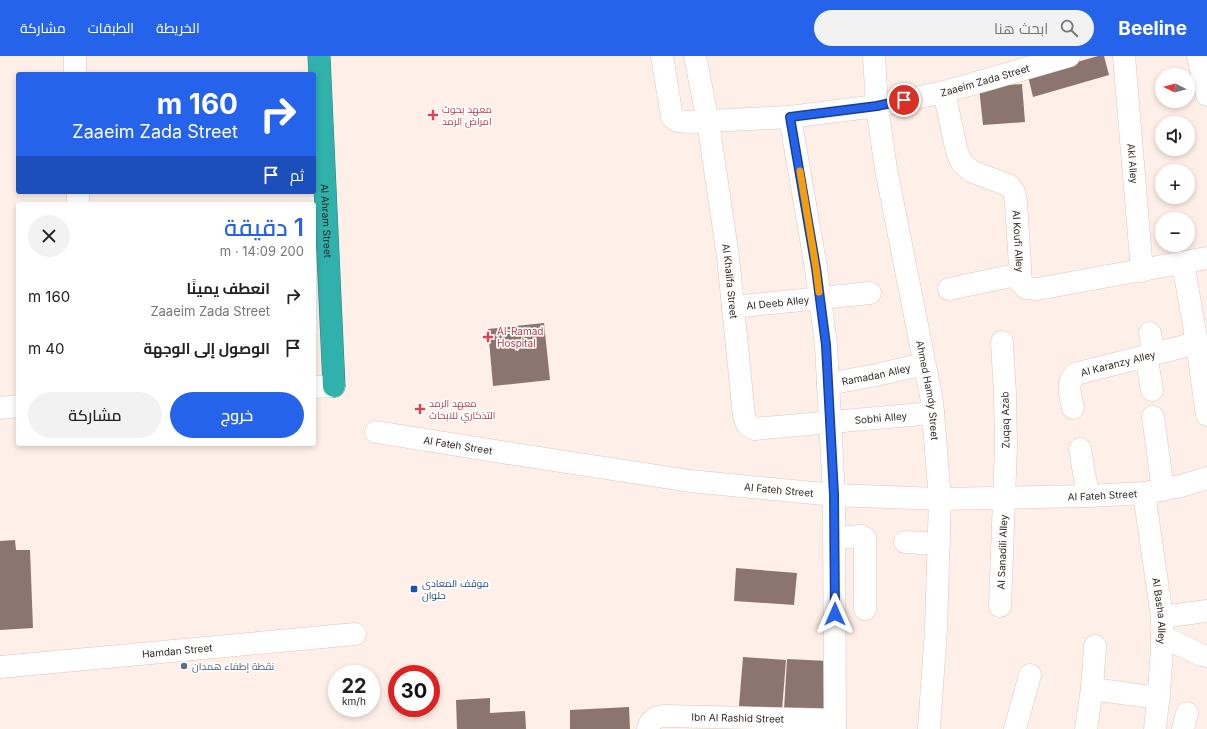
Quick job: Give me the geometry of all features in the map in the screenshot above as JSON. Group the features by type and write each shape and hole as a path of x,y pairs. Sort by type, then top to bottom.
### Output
{"highway":[{"name":"Al Ahram Street","path":"319,56 324,386"}],"street":[{"path":"74,56 75,72"},
{"name":"Zaaeim Zada Street","path":"662,56 672,117 677,121 683,122 790,117 877,106 944,92 1004,65 1069,56"},
{"name":"Al Khalifa Street","path":"695,56 708,122 728,257 744,416 747,424 754,429 830,422"},
{"name":"Ahmed Hamdy Street","path":"874,56 877,106 886,169 932,401 940,499 936,628 928,729"},
{"name":"Akl Alley","path":"1124,56 1142,271"},
{"path":"1198,56 1207,94"},
{"name":"Al Koufi Alley","path":"944,92 957,152 962,163 971,171 1010,186 1014,192 1016,202 1021,283 1026,288 1037,289 1207,258"},
{"path":"790,117 816,268 826,345 834,495 835,725"},
{"path":"1183,263 1197,343 1207,415"},
{"path":"949,289 1020,274"},
{"name":"Al Deeb Alley","path":"733,307 870,293"},
{"path":"1150,333 1152,390"},
{"name":"Zuqaq Azab","path":"1002,342 1006,438 1003,498"},
{"name":"Al Karanzy Alley","path":"1073,408 1069,387 1070,380 1075,374 1197,343"},
{"name":"Ramadan Alley","path":"828,384 876,376 924,364"},
{"path":"0,408 16,406"},
{"name":"Sobhi Alley","path":"830,422 933,413"},
{"name":"Al Basha Alley","path":"1153,417 1154,491 1162,626 1160,686 1155,729"},
{"name":"Al Fateh Street","path":"376,432 690,481 834,495 940,499 1088,496 1154,491 1181,486 1207,478"},
{"path":"1080,449 1088,496"},
{"name":"Al Sanadili Alley","path":"1000,606 1003,498"},
{"path":"834,538 861,536 865,538 865,609"},
{"path":"905,542 939,544"},
{"path":"1162,626 1207,611"},
{"path":"1162,626 1201,655 1207,656"},
{"name":"Hamdan Street","path":"0,667 355,634"},
{"path":"1086,729 1092,689 1095,646"},
{"path":"1015,729 1030,675"},
{"path":"1092,689 1159,698"},
{"name":"Ibn Al Rashid Street","path":"648,729 650,722 656,717 665,716 835,725"}],"building":[{"path":"1098,56 1104,56 1109,75 1033,97 1028,76"},
{"path":"1022,84 1025,122 983,125 979,87"},
{"path":"544,323 550,380 493,386 488,329"},
{"path":"15,540 16,550 30,550 33,628 0,630 0,541"},
{"path":"736,568 797,573 794,605 734,601"},
{"path":"743,657 786,660 782,710 739,706"},
{"path":"787,659 828,661 825,712 784,710"},
{"path":"490,698 490,713 525,711 526,729 457,729 456,700"},
{"path":"629,707 630,729 570,729 570,710"}],"slow traffic":[{"path":"800,171 819,292"}],"place":[{"name":"معهد بحوث امراض الرمد","path":"433,115"},
{"name":"Al-Ramad Hospital","path":"488,337"},
{"name":"معهد الرمد التذكاري للابحاث","path":"420,409"},
{"name":"موقف المعادى حلوان","path":"414,589"},
{"name":"نقطة إطفاء همدان","path":"184,666"}],"route":[{"path":"835,614 834,495 826,345 816,268 790,117 877,106 904,100"}]}
